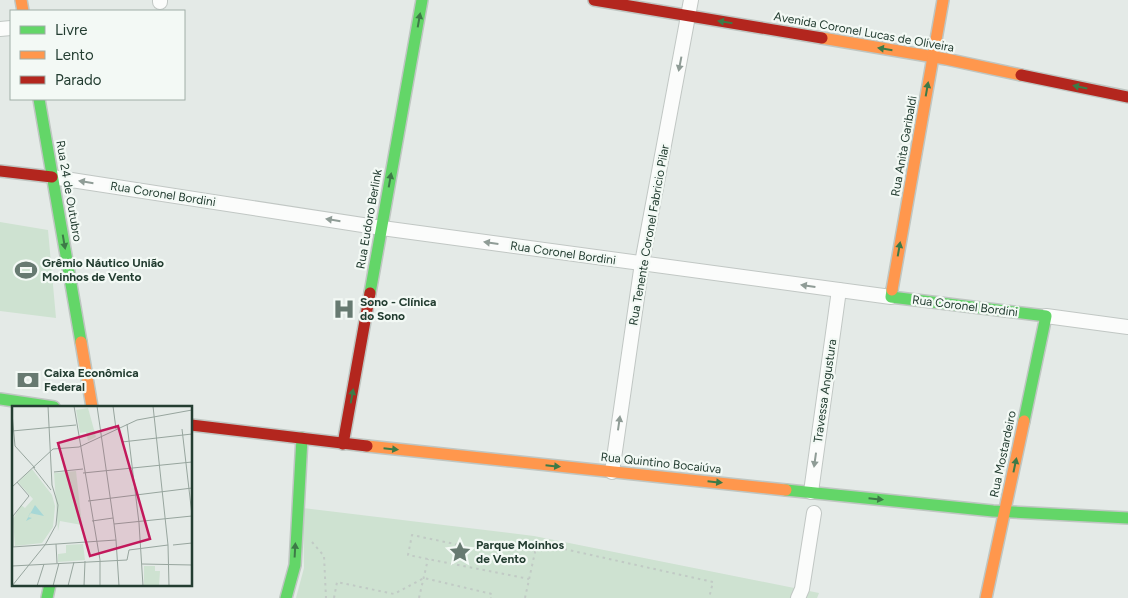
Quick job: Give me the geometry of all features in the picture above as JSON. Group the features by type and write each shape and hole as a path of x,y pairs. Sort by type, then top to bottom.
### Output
{"street":[{"name":"Rua Eudoro Berlink","path":"343,444 422,0"},
{"name":"Avenida Coronel Lucas de Oliveira","path":"594,0 933,57 1128,97"},
{"name":"Rua Tenente Coronel Fabricio Pilar","path":"612,472 642,263 691,0"},
{"name":"Rua Anita Garibaldi","path":"891,297 943,0"},
{"name":"Rua 24 de Outubro","path":"39,100 92,406"},
{"name":"Rua Coronel Bordini","path":"0,171 52,177 382,228 1128,327"},
{"name":"Travessa Angustura","path":"811,492 839,290"},
{"name":"Rua Mostardeiro","path":"986,598 1046,316"},
{"path":"0,399 47,406"},
{"name":"Rua Quintino Bocaiúva","path":"192,424 343,444 1004,512 1128,518"},
{"path":"286,598 295,566 302,438"},
{"path":"798,598 802,589 814,513"}],"path":[{"path":"297,523 324,556 326,598"},
{"path":"464,546 412,535 408,555 529,579"},
{"path":"525,598 537,543 713,582 710,598"},
{"path":"419,598 428,559"},
{"path":"334,598 338,582 394,594 424,578 492,594 491,598"},
{"path":"393,598 394,594"}],"green space":[{"name":"Grêmio Náutico União Moinhos de Vento","path":"0,222 48,230 56,318 0,311"},
{"name":"Parque Moinhos de Vento","path":"303,508 534,536 819,593 817,598 296,598 304,568"}],"traffic: fast":[{"path":"370,293 422,0"},
{"path":"39,100 81,342"},
{"path":"892,290 891,297 1046,316 1024,421"},
{"path":"0,399 47,406"},
{"path":"286,598 295,565 302,438"},
{"path":"786,490 993,511 1128,518"},
{"path":"47,598 50,586"}],"traffic: slow":[{"path":"21,0 23,10"},
{"path":"892,290 943,0"},
{"path":"822,38 946,59 1021,75"},
{"path":"81,342 92,406"},
{"path":"986,598 1024,421"},
{"path":"367,446 786,490"}],"traffic: jam":[{"path":"594,0 822,38"},
{"path":"1021,75 1128,97"},
{"path":"0,171 52,177"},
{"path":"343,444 370,293"},
{"path":"192,425 367,446"}],"place":[{"name":"Grêmio Náutico União Moinhos de Vento","path":"26,270"},
{"name":"Sono - Clínica do Sono","path":"344,309"},
{"name":"Caixa Econômica Federal","path":"28,380"},
{"name":"Parque Moinhos de Vento","path":"460,552"}]}
